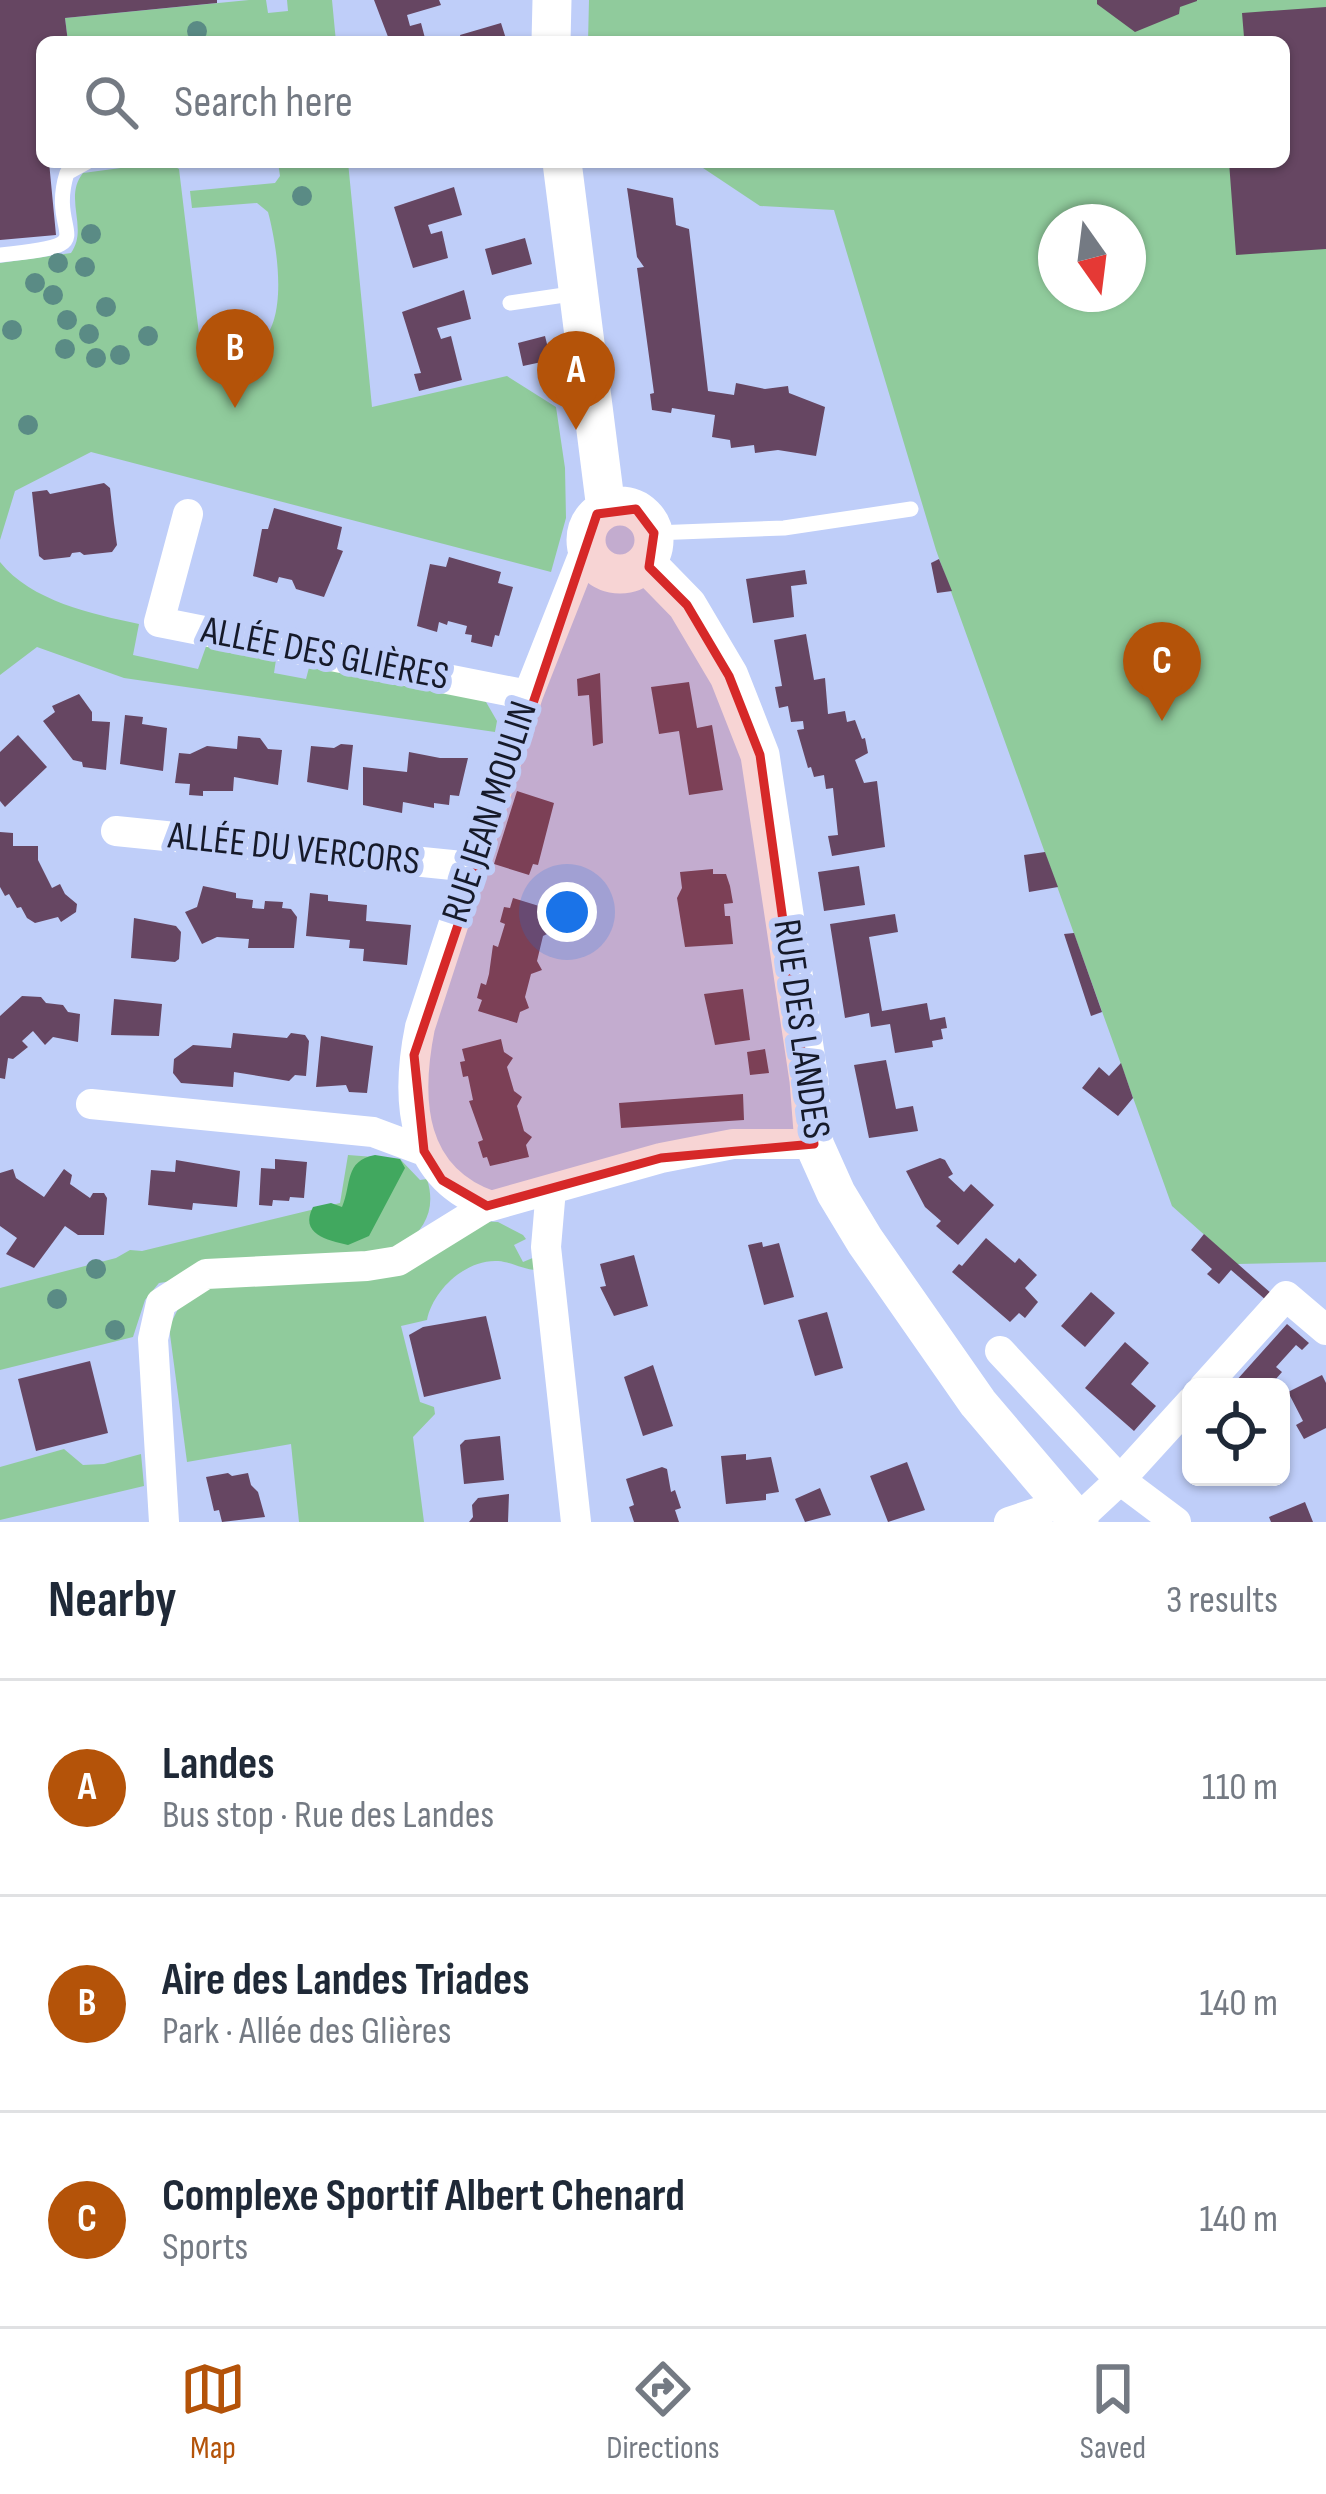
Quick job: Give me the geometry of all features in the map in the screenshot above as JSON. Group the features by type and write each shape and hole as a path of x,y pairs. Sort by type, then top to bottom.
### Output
{"street":[{"path":"550,36 552,0"},
{"path":"563,168 606,508"},
{"path":"606,508 636,509 645,516 650,548 629,574 607,572 596,565 586,548 590,524 606,508"},
{"name":"ALLÉE DES GLIÈRES","path":"188,514 159,622 528,695"},
{"name":"RUE JEAN MOULIN","path":"384,1134 404,1106 420,1027 528,695 586,548"},
{"name":"RUE DES LANDES","path":"650,548 729,676 760,755 809,1080 814,1144 865,1241 979,1403 1072,1513"},
{"name":"ALLÉE DU VERCORS","path":"116,831 472,867"},
{"name":"RUE JEAN MOULIN","path":"412,1080 424,1150 442,1180 522,1223 546,1247"},
{"path":"91,1104 384,1134 424,1150"},
{"path":"164,1522 152,1339 161,1303 206,1274 398,1261 489,1206 661,1158 733,1144 814,1144"},
{"path":"433,1237 442,1180"},
{"path":"551,1189 546,1247 576,1522"},
{"path":"1212,1378 1286,1296 1326,1330"},
{"path":"1000,1352 1120,1480 1176,1522"},
{"path":"1009,1522 1042,1511 1072,1513 1120,1480 1182,1412"}],"lane":[{"path":"0,255 55,249 65,243 63,187 67,173 77,168"},
{"path":"510,302 579,293"},
{"path":"650,548 911,509"}],"highlighted area":[{"path":"636,509 654,533 649,567 687,605 729,676 760,755 814,1144 661,1158 487,1206 442,1180 424,1151 414,1055 597,514"}],"green space":[{"path":"249,0 266,0 268,13 288,11 287,0 332,0 335,36 67,36 65,18"},
{"path":"589,0 1326,0 1326,1262 1237,1264 1172,1206 936,550 834,210 760,206 703,168 1290,168 1290,36 588,36"},
{"path":"279,168 349,168 372,407 507,376 556,407 566,518 551,572 91,452 15,491 0,540 0,263 71,253 78,233 75,193 83,173 179,169 199,334 257,345 274,320 277,302 277,263 268,212 257,203 192,208 190,191 275,183"},
{"path":"0,562 45,596 139,624 133,655 198,669 209,638 277,653 274,673 306,679 311,660 482,695 497,721 495,732 124,678 37,647 0,675"},
{"path":"348,1155 400,1159 420,1180 427,1179 427,1216 404,1246 159,1283 145,1300 133,1337 0,1370 0,1288 116,1258 130,1250 340,1203"},
{"path":"375,1155 400,1159 405,1168 369,1236 348,1245 317,1234 310,1224 313,1207 331,1203 342,1207 354,1168"},
{"path":"480,1221 498,1222 523,1235 526,1239 514,1245 523,1262 535,1257 537,1270 498,1261 474,1265 444,1288 427,1320 401,1326 420,1402 434,1407 435,1414 413,1437 424,1522 299,1522 291,1444 187,1462 169,1327 182,1301 209,1285 353,1278"},
{"path":"64,1449 83,1465 141,1454 144,1486 0,1520 0,1467"}],"building":[{"path":"0,0 217,0 65,18 67,36 36,36 36,168 50,168 56,235 0,240"},
{"path":"374,0 439,0 441,5 407,15 410,26 421,23 424,36 388,36"},
{"path":"1097,0 1197,0 1197,1 1135,32"},
{"path":"1326,7 1326,249 1236,255 1229,168 1290,168 1290,36 1244,36 1242,13"},
{"path":"501,23 505,36 460,36"},
{"path":"454,187 462,215 428,225 431,234 442,231 448,258 413,268 394,207"},
{"path":"627,188 673,198 676,225 689,229 708,391 734,395 736,383 765,389 788,386 789,393 825,407 816,456 778,450 755,453 754,445 731,448 730,440 712,437 715,415 652,410 650,394 654,393 637,268 644,267 637,257"},
{"path":"525,238 532,264 492,275 485,249"},
{"path":"464,290 471,319 437,328 441,339 451,336 462,380 419,391 414,374 421,373 402,312"},
{"path":"545,336 551,360 523,366 518,343"},
{"path":"104,483 110,488 117,545 112,552 80,552 44,560 39,556 32,492 47,490 50,494"},
{"path":"274,508 342,527 337,549 343,551 324,597 296,589 292,580 279,577 277,583 253,576 262,529 268,529"},
{"path":"449,557 501,572 498,583 513,587 492,647 471,642 472,635 465,634 467,626 439,622 437,632 417,626 430,564 446,567"},
{"path":"939,559 952,591 937,593 931,563"},
{"path":"805,570 807,584 791,586 794,617 753,623 746,579"},
{"path":"806,634 814,680 825,678 828,714 845,711 847,722 855,720 865,738 868,753 855,760 864,783 877,781 885,847 832,856 828,836 838,835 833,788 826,789 824,775 814,777 808,768 797,730 804,729 803,721 791,722 788,706 779,708 775,687 782,686 774,640"},
{"path":"600,673 603,743 593,746 589,695 578,696 577,679"},
{"path":"689,682 697,728 712,725 723,790 689,795 679,731 659,734 651,687"},
{"path":"79,694 92,712 92,721 110,722 106,770 83,767 73,760 43,721 55,712 52,706"},
{"path":"125,715 167,728 163,771 120,764"},
{"path":"18,735 47,767 5,807 0,801 0,752"},
{"path":"238,736 260,738 268,749 282,750 278,785 234,777 233,791 203,791 203,796 189,795 190,784 175,783 179,753 190,754 207,746 237,749"},
{"path":"353,745 348,790 307,782 311,746"},
{"path":"409,752 468,758 459,796 450,795 449,805 434,803 434,808 403,802 402,813 363,805 363,767 407,772"},
{"path":"517,791 554,803 538,865 533,864 529,875 494,864"},
{"path":"0,832 13,833 13,846 38,846 38,860 52,888 60,884 77,904 76,912 61,922 58,917 35,923 9,894 5,896 0,887"},
{"path":"1045,852 1058,887 1029,892 1024,855"},
{"path":"859,866 865,905 824,911 818,872"},
{"path":"713,869 713,874 726,874 730,886 733,903 724,904 733,944 685,947 677,898 682,888 680,872"},
{"path":"203,886 253,900 252,908 264,909 265,901 283,902 282,908 291,909 297,917 294,948 248,948 249,939 217,937 202,944 185,912 197,907"},
{"path":"310,893 328,895 328,901 367,905 366,921 411,925 407,965 363,961 364,949 349,948 350,940 306,936"},
{"path":"513,898 552,910 548,923 553,931 543,936 537,961 542,970 531,974 525,997 529,1008 520,1012 517,1023 478,1011 482,1000 477,998 481,983 486,985 493,945 498,947 505,924 500,922 504,907 510,908"},
{"path":"895,914 898,932 869,937 882,1011 927,1003 930,1020 945,1017 947,1028 941,1029 943,1039 932,1041 933,1047 895,1053 890,1024 871,1027 869,1013 845,1018 830,924"},
{"path":"134,918 176,926 181,932 179,959 131,958"},
{"path":"1074,933 1102,1012 1091,1016 1064,934"},
{"path":"743,989 750,1040 715,1045 704,994"},
{"path":"22,996 41,997 80,1014 78,1042 53,1037 45,1045 33,1031 22,1041 28,1047 8,1058 5,1079 0,1078 0,1016"},
{"path":"114,999 162,1004 159,1036 111,1035"},
{"path":"233,1033 305,1035 309,1041 306,1076 295,1075 289,1081 234,1072 233,1087 181,1083 173,1073 174,1059 193,1045 231,1048"},
{"path":"321,1036 373,1046 367,1093 349,1092 346,1085 316,1087"},
{"path":"501,1039 504,1052 513,1058 507,1067 514,1091 522,1097 517,1106 524,1131 532,1137 526,1145 529,1157 490,1166 478,1142 483,1140 469,1101 473,1100 468,1076 463,1077 460,1062 465,1061 462,1049"},
{"path":"765,1049 769,1073 750,1075 747,1052"},
{"path":"886,1060 896,1109 913,1106 918,1131 869,1138 854,1065"},
{"path":"1121,1063 1133,1098 1118,1116 1082,1088 1099,1067 1109,1076"},
{"path":"743,1094 744,1120 621,1128 619,1103"},
{"path":"940,1158 953,1174 948,1177 964,1192 971,1184 994,1205 958,1245 936,1226 941,1221 925,1207 906,1171"},
{"path":"275,1159 307,1162 304,1198 259,1205 261,1168 275,1169"},
{"path":"176,1160 240,1171 237,1207 193,1203 192,1210 148,1205 151,1170 175,1172"},
{"path":"13,1169 16,1178 44,1197 64,1169 72,1175 70,1184 90,1198 93,1193 104,1193 104,1235 78,1235 65,1226 34,1268 6,1254 17,1238 0,1226 0,1173"},
{"path":"1204,1234 1273,1295 1267,1301 1231,1270 1219,1284 1207,1274 1212,1269 1191,1250"},
{"path":"986,1238 1037,1275 1025,1288 1038,1302 1025,1318 1019,1313 1010,1322 952,1272"},
{"path":"762,1242 763,1247 779,1243 794,1297 764,1305 748,1245"},
{"path":"634,1255 648,1306 614,1316 600,1287 606,1286 600,1264"},
{"path":"1091,1292 1115,1313 1085,1347 1061,1326"},
{"path":"827,1312 843,1368 815,1376 798,1320"},
{"path":"486,1316 501,1379 424,1397 409,1335 423,1327"},
{"path":"1287,1324 1309,1343 1302,1350 1296,1345 1276,1367 1282,1372 1277,1378 1239,1378"},
{"path":"1125,1342 1149,1363 1131,1384 1156,1406 1134,1431 1085,1388"},
{"path":"90,1361 108,1433 36,1451 18,1379"},
{"path":"653,1365 673,1426 643,1436 624,1377"},
{"path":"1322,1375 1326,1428 1304,1439 1296,1425 1303,1421 1290,1391"},
{"path":"500,1436 504,1480 464,1484 460,1445 465,1440"},
{"path":"746,1454 746,1460 771,1457 779,1492 766,1494 766,1500 726,1504 721,1456"},
{"path":"907,1462 925,1510 888,1522 870,1476"},
{"path":"667,1469 671,1492 675,1490 681,1508 675,1510 679,1522 634,1522 626,1479"},
{"path":"248,1473 265,1517 222,1522 219,1510 214,1511 206,1477"},
{"path":"820,1488 831,1515 805,1522 795,1499"},
{"path":"509,1494 508,1522 469,1522 478,1498"},
{"path":"1305,1502 1313,1522 1271,1522 1269,1517"}],"place":[{"name":"Aire des Landes Triades","path":"235,408"},
{"name":"Landes","path":"576,430"},
{"name":"Complexe Sportif Albert Chenard","path":"1162,721"}]}
